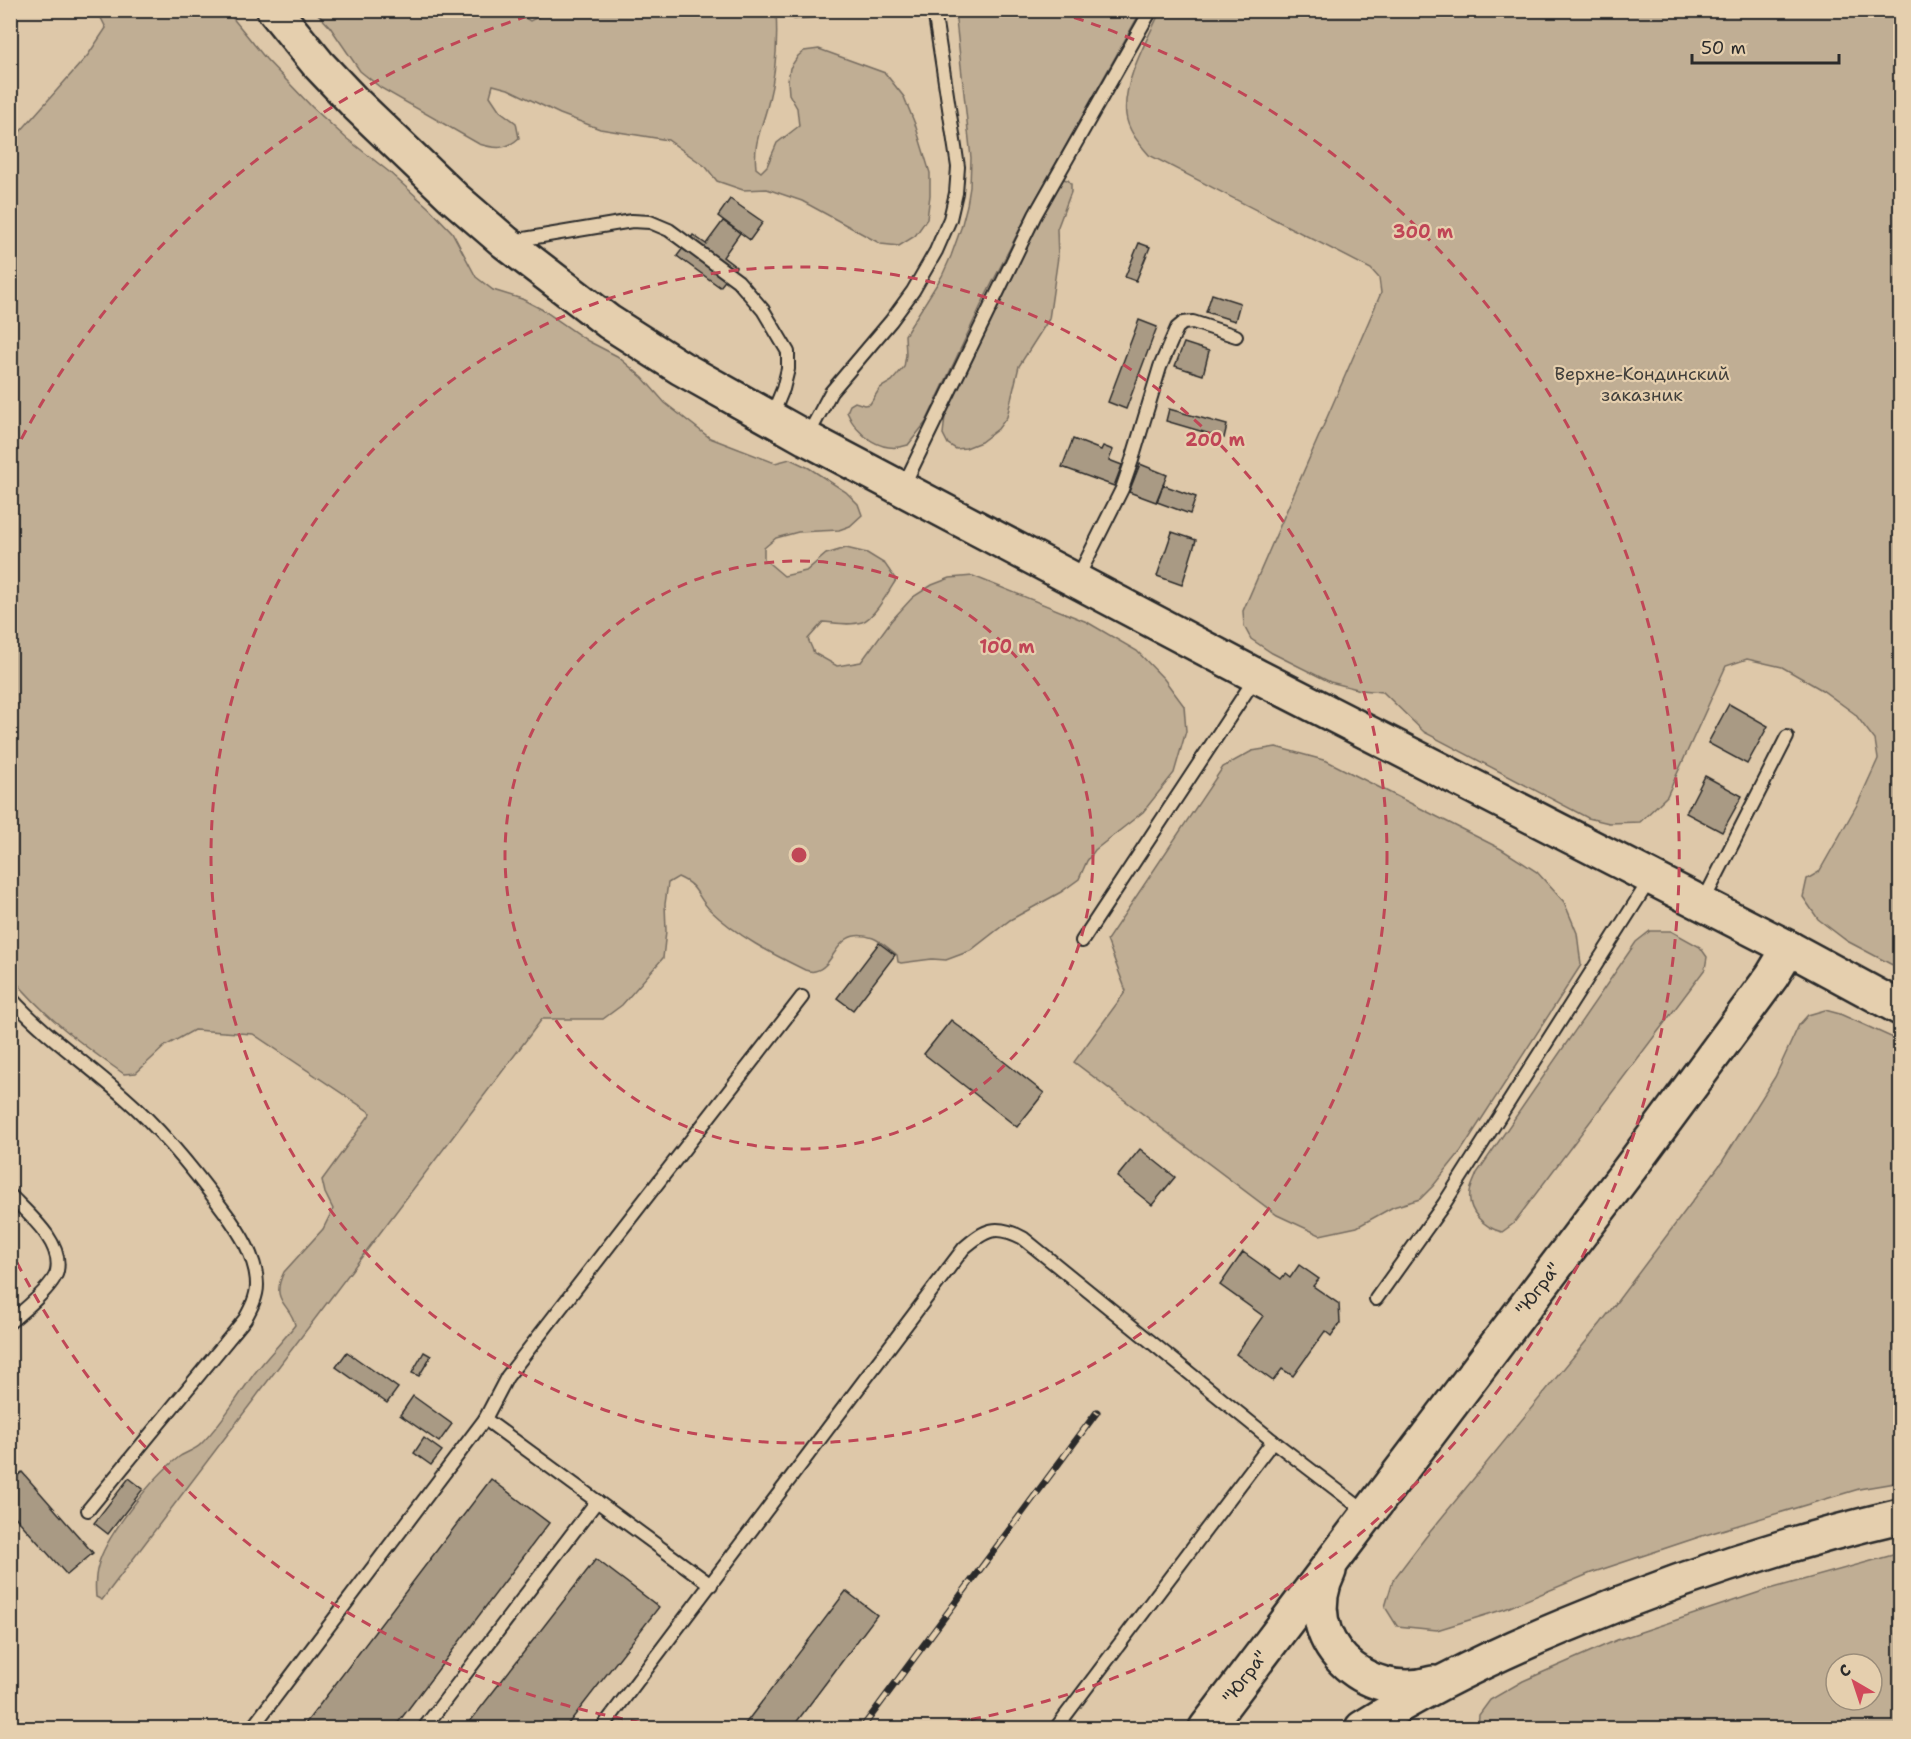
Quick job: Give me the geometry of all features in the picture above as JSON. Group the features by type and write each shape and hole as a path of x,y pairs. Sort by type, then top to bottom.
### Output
{"main road":[{"path":"274,10 318,64 357,105 453,197 504,242 609,322 707,384 1257,676 1652,877 1900,1008"},
{"name":"\"Югра\"","path":"1206,1728 1631,1167 1772,976 1789,948"},
{"path":"1362,1728 1454,1676 1522,1644 1655,1589 1732,1562 1838,1531 1900,1516"},
{"path":"1341,1549 1327,1575 1320,1602 1323,1627 1328,1641 1338,1655 1362,1676 1390,1685 1422,1686 1454,1676"}],"lane":[{"path":"806,438 831,392 891,321 913,291 936,251 950,219 956,193 958,167 934,10"},
{"path":"902,488 1035,215 1151,10"},
{"path":"504,242 632,221 650,222 669,230 738,281 763,310 779,335 788,352 788,369 783,389 770,419"},
{"path":"1076,580 1122,489 1160,368 1177,327 1183,323 1192,322 1236,336"},
{"path":"1082,942 1257,676"},
{"path":"1702,903 1786,737"},
{"path":"1376,1299 1444,1204 1652,877"},
{"path":"10,997 35,1024 124,1097 153,1124 187,1162 226,1214 247,1248 255,1267 257,1286 253,1304 245,1319 88,1510"},
{"path":"252,1728 485,1419 507,1377 802,997"},
{"path":"10,1195 48,1237 56,1255 57,1273 42,1293 10,1322"},
{"path":"602,1728 964,1248 981,1234 993,1230 1011,1232 1023,1238 1273,1441 1367,1514"},
{"path":"485,1419 711,1585"},
{"path":"1056,1728 1273,1441"},
{"path":"424,1728 597,1501"}],"green space":[{"path":"545,10 776,11 775,69 757,143 756,168 761,172 767,166 777,143 799,126 797,108 789,94 790,68 804,51 819,49 885,73 904,97 930,173 927,219 915,236 899,246 881,244 802,201 767,189 743,190 717,181 706,167 668,140 600,129 560,114 508,89 493,85 490,96 500,111 516,123 519,138 510,145 500,147 479,144 381,88 360,71 330,27 315,11 514,11 530,21 544,14"},
{"path":"1020,10 1141,11 1028,213 985,297 926,422 908,445 889,447 880,445 857,429 847,412 850,405 855,402 870,404 880,388 892,381 904,367 905,335 942,276 961,228 967,205 971,158 955,11 1006,11 1016,15"},
{"name":"Верхне-Кондинский заказник","path":"1161,10 1900,11 1900,969 1847,941 1818,919 1803,897 1807,879 1819,872 1858,803 1878,759 1875,740 1855,714 1822,690 1782,667 1747,659 1726,666 1667,796 1640,822 1609,823 1588,818 1424,732 1383,692 1361,690 1330,682 1272,653 1251,639 1244,626 1243,611 1381,293 1379,278 1371,269 1149,155 1141,146 1129,126 1126,115 1128,89 1137,62"},
{"path":"88,11 227,11 266,59 312,107 346,138 388,171 452,232 476,277 493,290 522,299 543,310 588,341 617,356 643,378 665,403 710,438 775,463 790,459 809,468 846,492 858,504 862,515 850,526 839,530 798,532 776,538 764,548 764,559 784,576 806,571 826,554 846,548 867,553 885,564 896,580 881,604 862,622 843,624 823,622 808,639 814,653 837,666 861,662 891,621 913,597 932,585 950,578 973,576 1087,622 1137,651 1164,679 1184,706 1186,731 1174,773 1143,812 1095,850 1079,879 1061,892 1010,920 970,951 946,960 932,959 901,963 898,962 897,955 879,941 860,935 844,941 822,968 807,971 768,951 732,928 705,905 694,888 685,880 678,877 668,883 663,958 622,1005 603,1019 542,1019 102,1600 96,1597 97,1570 102,1553 120,1523 144,1492 169,1466 179,1457 200,1445 209,1435 254,1374 295,1325 282,1302 280,1282 284,1272 323,1229 333,1209 325,1193 322,1180 371,1113 253,1034 194,1030 165,1046 136,1073 124,1074 64,1029 36,1004 11,976 10,303 16,297 18,282 11,272 11,142 88,55 106,28 100,16"},
{"path":"1062,179 1068,180 1071,184 1071,192 1057,229 1058,257 1049,319 1019,366 1007,417 998,429 981,442 956,449 948,444 943,434 946,408 994,304"},
{"path":"1276,747 1327,761 1501,849 1537,872 1564,902 1577,933 1581,965 1461,1151 1433,1186 1420,1199 1393,1207 1357,1227 1320,1235 1277,1215 1074,1062 1126,991 1107,940 1223,767 1252,751"},
{"path":"1650,931 1671,931 1700,947 1707,957 1705,969 1513,1224 1502,1232 1489,1227 1478,1218 1471,1206 1470,1192 1477,1173 1636,942"},
{"path":"1825,1010 1840,1014 1900,1041 1900,1482 1859,1489 1702,1536 1591,1573 1505,1609 1437,1630 1397,1626 1385,1607 1393,1580 1601,1323 1722,1162 1775,1077 1799,1025 1808,1015"},
{"path":"1900,1553 1900,1728 1478,1728 1479,1715 1490,1700 1523,1681 1617,1640 1763,1591"}],"building":[{"path":"794,10 817,10 818,17 794,19"},
{"path":"730,199 763,222 750,240 718,216"},
{"path":"723,221 740,233 723,257 736,267 720,287 677,256 693,235 706,244"},
{"path":"1139,243 1150,247 1136,281 1125,277"},
{"path":"1212,294 1240,303 1235,321 1206,312"},
{"path":"1139,320 1157,327 1126,409 1108,402"},
{"path":"1184,343 1209,351 1203,375 1175,366"},
{"path":"1169,409 1227,425 1224,438 1166,421"},
{"path":"1073,439 1101,450 1103,446 1113,450 1109,460 1122,465 1114,486 1062,467"},
{"path":"1140,464 1167,475 1156,502 1129,492"},
{"path":"1163,485 1196,497 1190,514 1157,502"},
{"path":"1172,532 1196,540 1182,585 1157,576"},
{"path":"1729,704 1768,726 1747,764 1708,743"},
{"path":"1705,776 1742,796 1722,832 1686,813"},
{"path":"879,943 895,955 853,1010 837,998"},
{"path":"951,1020 1044,1093 1017,1127 924,1054"},
{"path":"1140,1149 1175,1177 1152,1205 1117,1177"},
{"path":"1243,1252 1281,1279 1285,1274 1290,1278 1299,1265 1319,1279 1313,1286 1339,1304 1340,1323 1331,1336 1325,1331 1293,1376 1282,1369 1273,1381 1236,1354 1263,1316 1220,1285"},
{"path":"347,1352 398,1388 387,1403 336,1367"},
{"path":"424,1352 431,1356 419,1376 412,1373"},
{"path":"413,1396 452,1424 439,1442 400,1415"},
{"path":"424,1438 442,1451 431,1465 414,1453"},
{"path":"22,1472 93,1553 67,1575 10,1511 10,1482"},
{"path":"129,1478 143,1489 108,1534 94,1523"},
{"path":"491,1479 549,1523 394,1728 302,1728"},
{"path":"596,1559 659,1607 565,1728 465,1728"},
{"path":"846,1591 877,1615 792,1728 742,1728"}],"railway":[{"path":"862,1728 1097,1412"}]}
